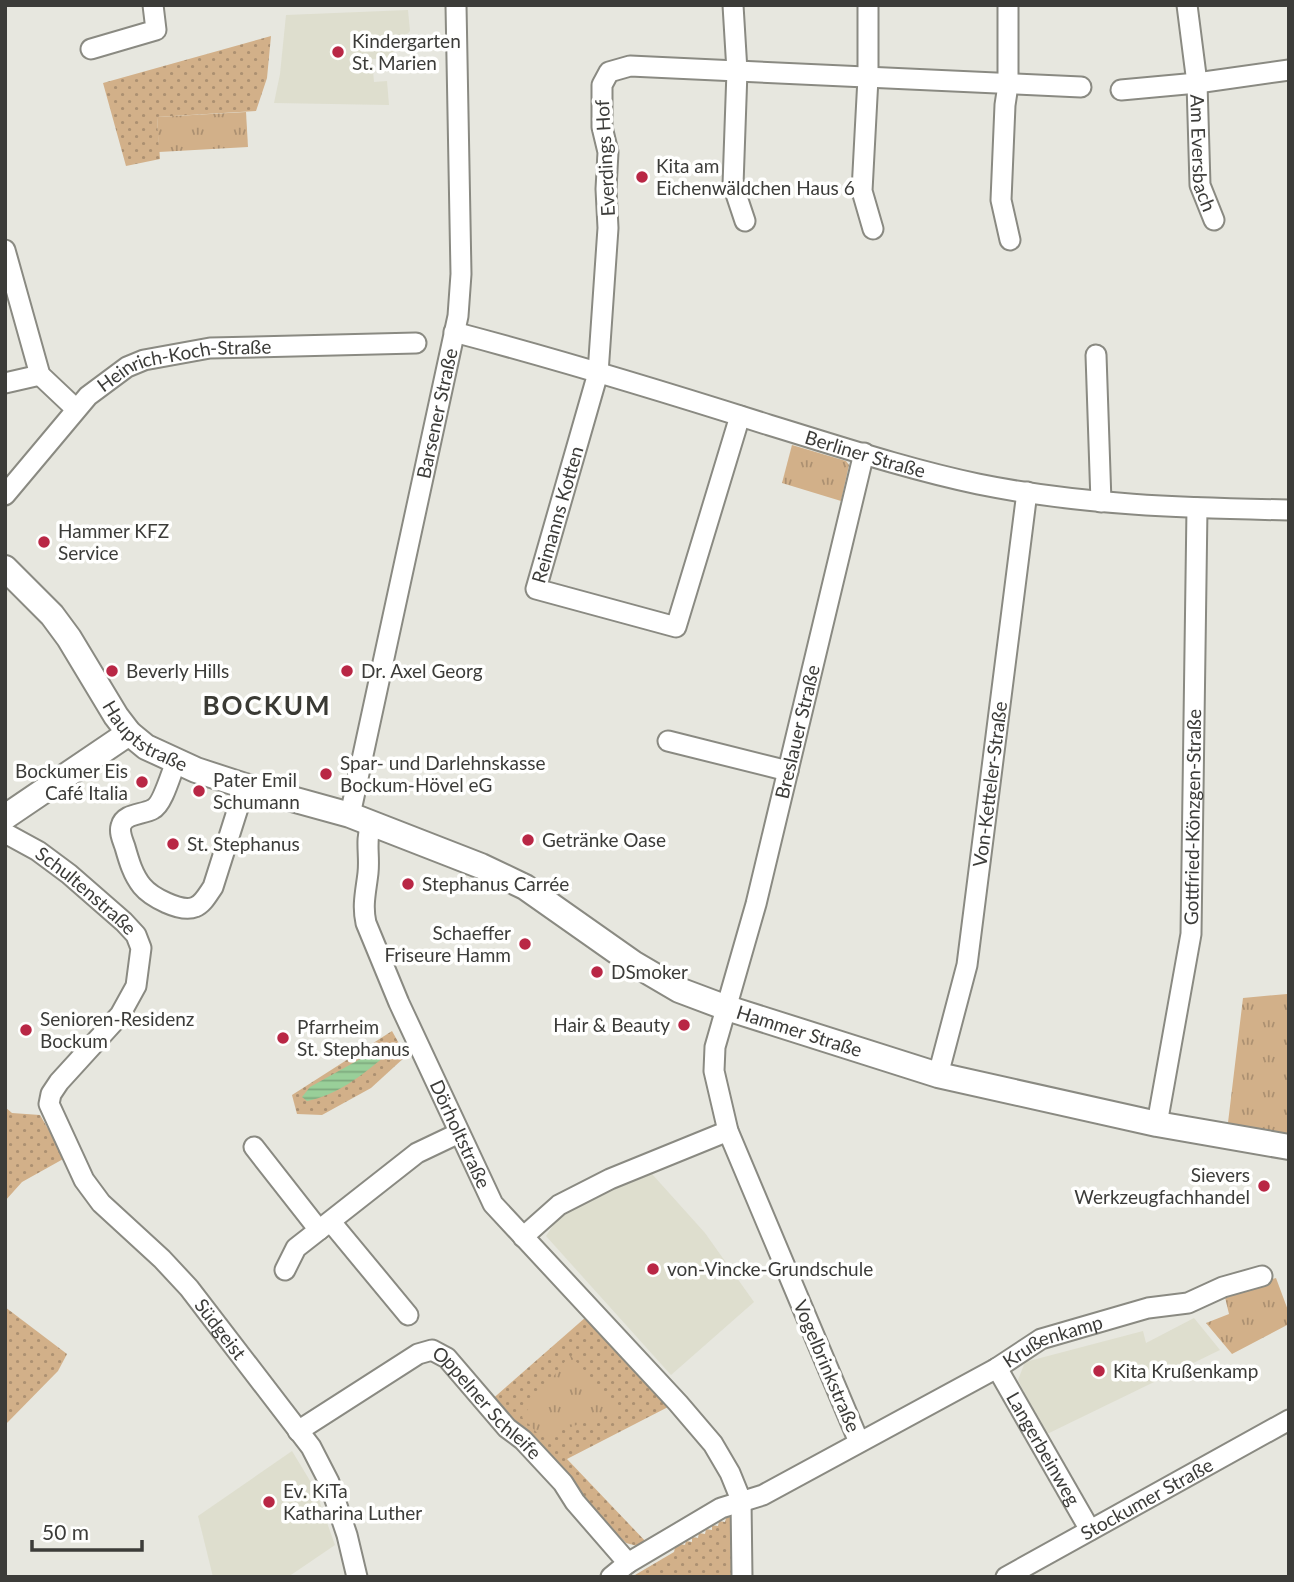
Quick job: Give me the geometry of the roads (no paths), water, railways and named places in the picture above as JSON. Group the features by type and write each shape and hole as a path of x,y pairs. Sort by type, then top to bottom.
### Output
{"main road":[{"name":"Hauptstraße","path":"5,568 37,599 69,638 129,733 145,747 245,786 360,819"},
{"path":"5,817 129,733"},
{"name":"Hammer Straße","path":"360,819 481,866 525,887 664,982 727,1008 938,1075 1157,1124 1289,1147"}],"street":[{"path":"91,49 156,30 153,5"},
{"name":"Barsener Straße","path":"360,819 454,332 461,274 456,5"},
{"path":"733,5 737,71 733,185 745,221"},
{"path":"868,5 868,78 862,191 873,229"},
{"path":"1007,5 1008,85 1001,200 1010,240"},
{"name":"Am Eversbach","path":"1187,5 1197,83 1200,185 1214,220"},
{"name":"Everdings Hof","path":"598,373 608,228 608,152 602,127 601,85 609,72 630,66 1081,87"},
{"name":"Am Eversbach","path":"1121,90 1289,70"},
{"path":"5,250 40,375 76,409"},
{"name":"Berliner Straße","path":"454,332 942,475 1027,492 1101,502 1289,510"},
{"name":"Heinrich-Koch-Straße","path":"5,495 88,396 127,367 170,354 210,348 416,343"},
{"path":"1096,355 1101,502"},
{"name":"Reimanns Kotten","path":"598,373 536,589 676,627 740,416"},
{"path":"5,383 40,375"},
{"name":"Breslauer Straße","path":"727,1008 757,904 864,453"},
{"name":"Von-Ketteler-Straße","path":"938,1075 967,965 1027,492"},
{"name":"Gottfried-Könzgen-Straße","path":"1157,1124 1191,933 1196,508"},
{"path":"668,741 788,771"},
{"path":"176,761 160,803 154,809 125,819 121,824 132,871 143,888 160,901 187,908 195,907 205,899 212,887 245,786"},
{"name":"Dörholtstraße","path":"360,819 366,836 368,874 363,911 366,923 399,1003 493,1204 713,1444 730,1473 741,1500"},
{"name":"Schultenstraße","path":"5,833 38,851 69,874 124,922 136,935 141,948 136,986 120,1015 58,1082 49,1104"},
{"name":"Vogelbrinkstraße","path":"628,1563 720,1508 763,1495 859,1442 728,1132 714,1070 715,1047 727,1008"},
{"name":"Südgeist","path":"49,1104 85,1180 101,1203 162,1259 189,1288 311,1447 329,1482 347,1535 357,1577"},
{"path":"523,1237 559,1205 610,1179 728,1132"},
{"path":"285,1270 296,1248 417,1153 459,1133"},
{"path":"254,1147 408,1315"},
{"name":"Krußenkamp","path":"859,1442 997,1368 1041,1339 1148,1308 1188,1303 1223,1287 1262,1276"},
{"name":"Oppelner Schleife","path":"298,1431 418,1354 432,1350 447,1358 507,1428 531,1448 628,1563"},
{"name":"Langerbeinweg","path":"997,1368 1090,1530"},
{"name":"Stockumer Straße","path":"1006,1577 1289,1420"},
{"path":"741,1500 741,1577"},
{"path":"611,1577 628,1563"}],"place":[{"name":"Kindergarten St. Marien","path":"338,52"},
{"name":"Kita am Eichenwäldchen Haus 6","path":"642,177"},
{"name":"Hammer KFZ Service","path":"44,542"},
{"name":"Beverly Hills","path":"112,671"},
{"name":"Dr. Axel Georg","path":"347,671"},
{"name":"Spar- und Darlehnskasse Bockum-Hövel eG","path":"326,774"},
{"name":"Bockumer Eis Café Italia","path":"142,782"},
{"name":"Pater Emil Schumann","path":"199,791"},
{"name":"Getränke Oase","path":"528,840"},
{"name":"St. Stephanus","path":"173,844"},
{"name":"Stephanus Carrée","path":"408,884"},
{"name":"Schaeffer Friseure Hamm","path":"525,944"},
{"name":"DSmoker","path":"597,972"},
{"name":"Hair & Beauty","path":"684,1025"},
{"name":"Senioren-Residenz Bockum","path":"26,1030"},
{"name":"Pfarrheim St. Stephanus","path":"283,1038"},
{"name":"Sievers Werkzeugfachhandel","path":"1264,1186"},
{"name":"von-Vincke-Grundschule","path":"653,1269"},
{"name":"Kita Krußenkamp","path":"1099,1371"},
{"name":"Ev. KiTa Katharina Luther","path":"269,1502"}],"district":[{"name":"BOCKUM","path":"267,706"}]}
